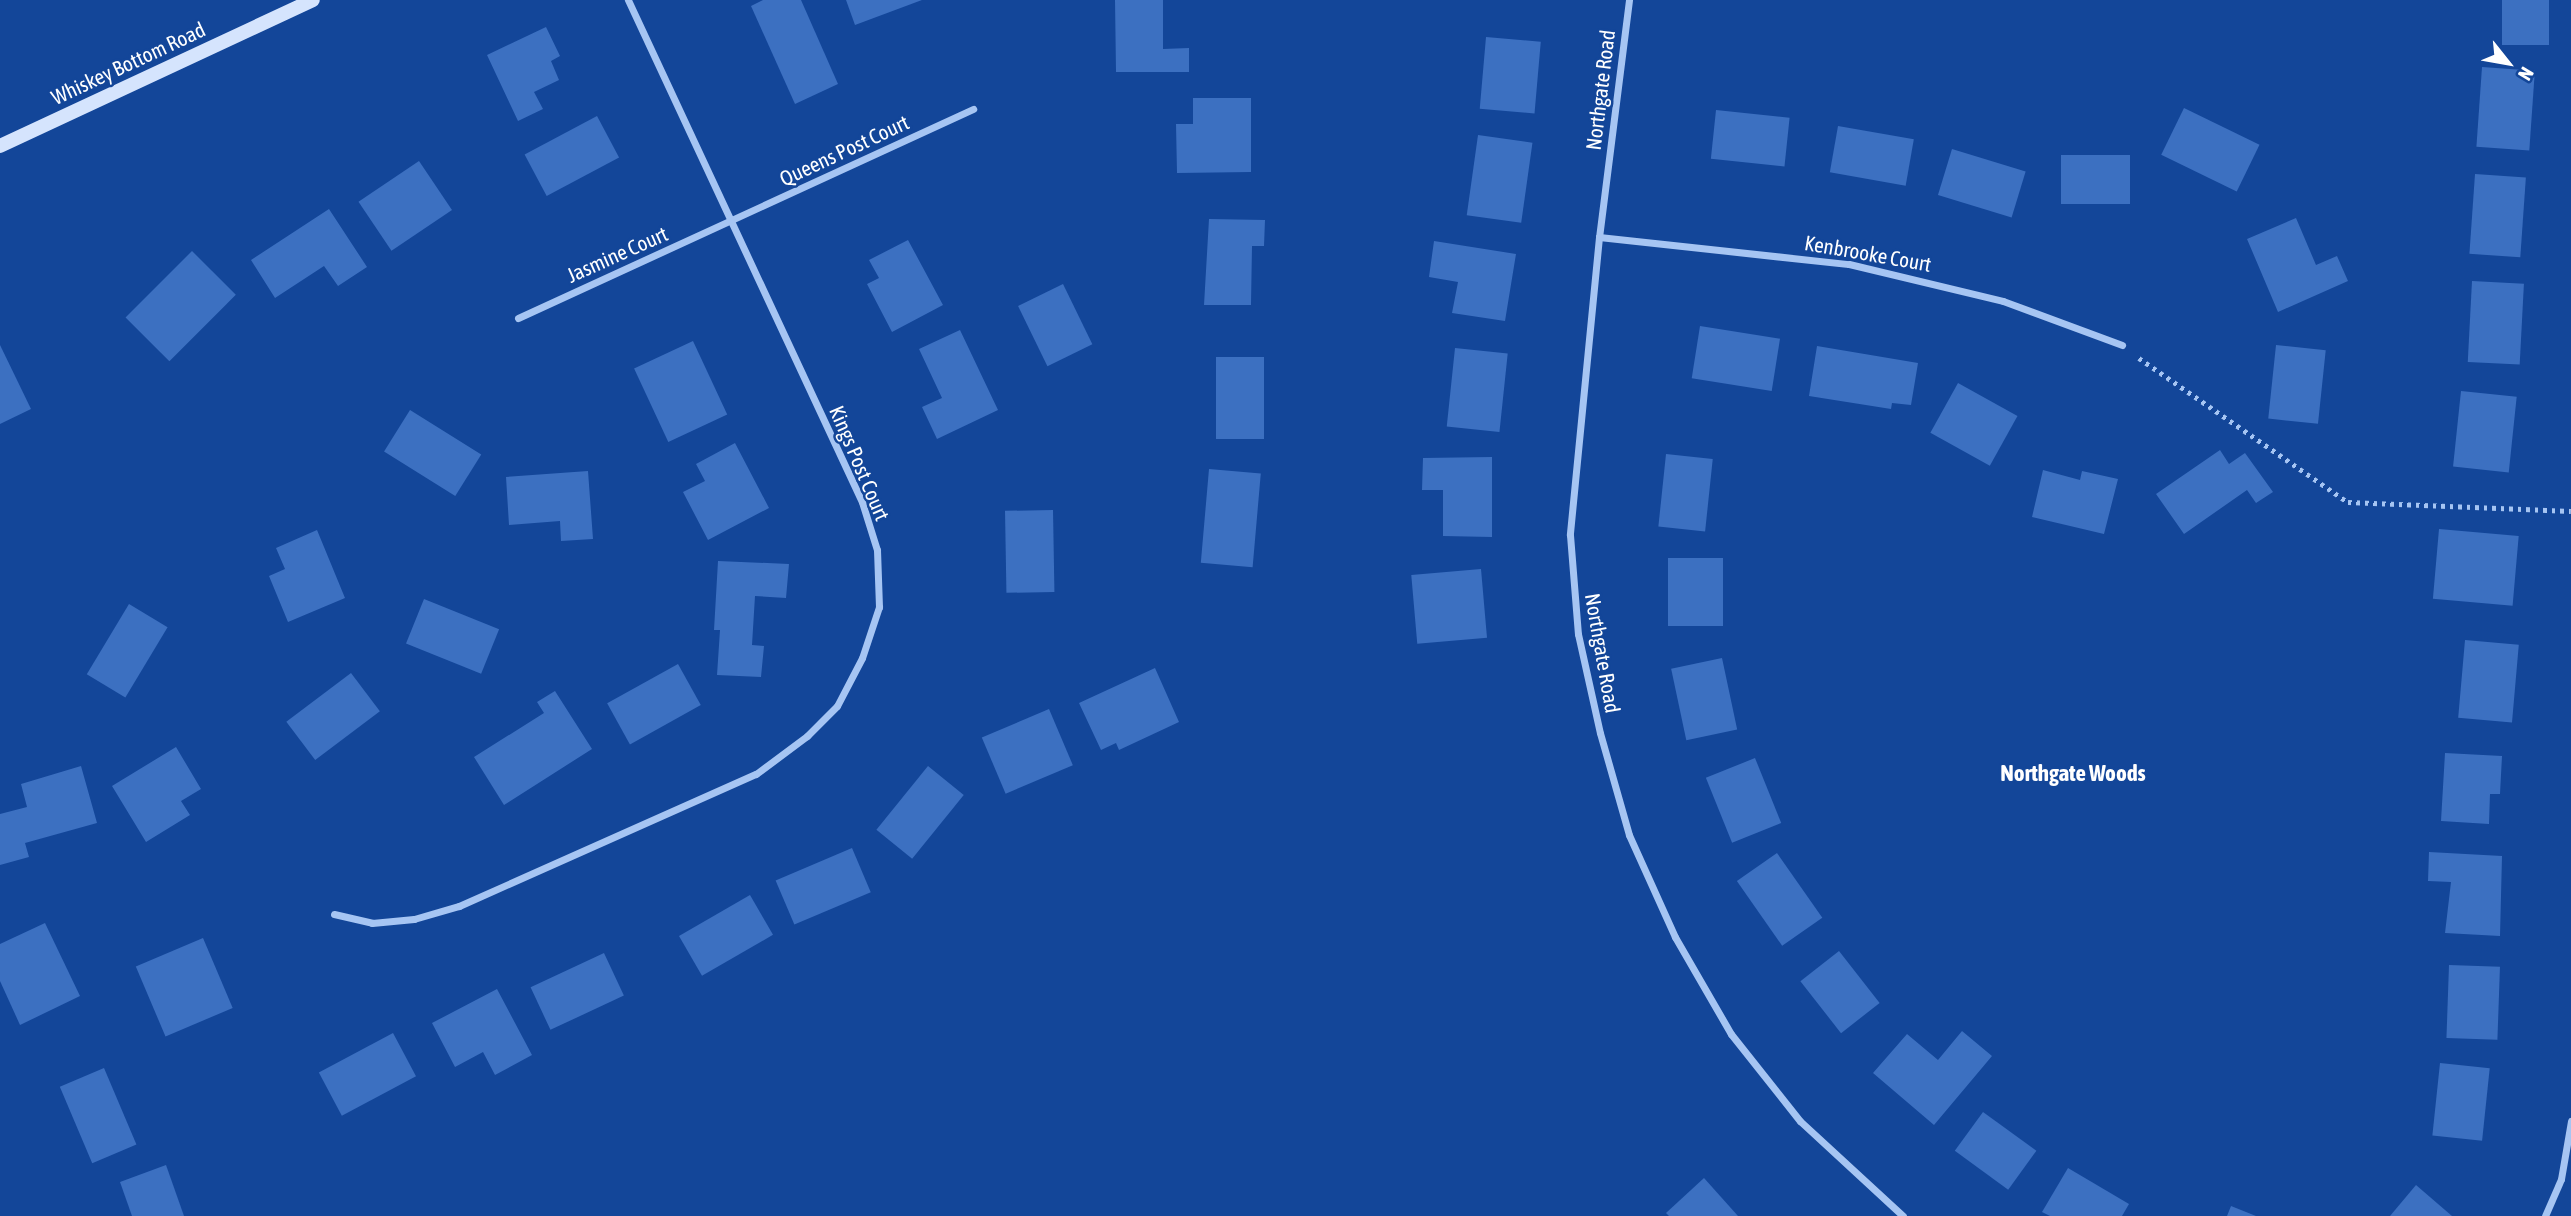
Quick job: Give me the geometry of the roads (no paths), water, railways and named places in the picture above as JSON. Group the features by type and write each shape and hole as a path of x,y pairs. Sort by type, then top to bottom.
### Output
{"street":[{"name":"Whiskey Bottom Road","path":"0,146 313,0"},
{"name":"Kings Post Court","path":"334,914 372,923 414,919 458,906 756,774 807,737 838,706 862,658 879,607 877,550 862,502 628,0"},
{"name":"Northgate Road","path":"1629,0 1599,237 1570,536 1578,634 1629,835 1675,937 1731,1034 1800,1121 1903,1216"},
{"name":"Queens Post Court","path":"730,222 973,109"},
{"name":"Jasmine Court","path":"518,318 730,222"},
{"name":"Kenbrooke Court","path":"1599,237 1861,266 2003,301 2122,345"},
{"path":"2545,1216 2561,1179 2571,1121"}],"district":[{"name":"Northgate Woods","path":"2073,773"}]}
